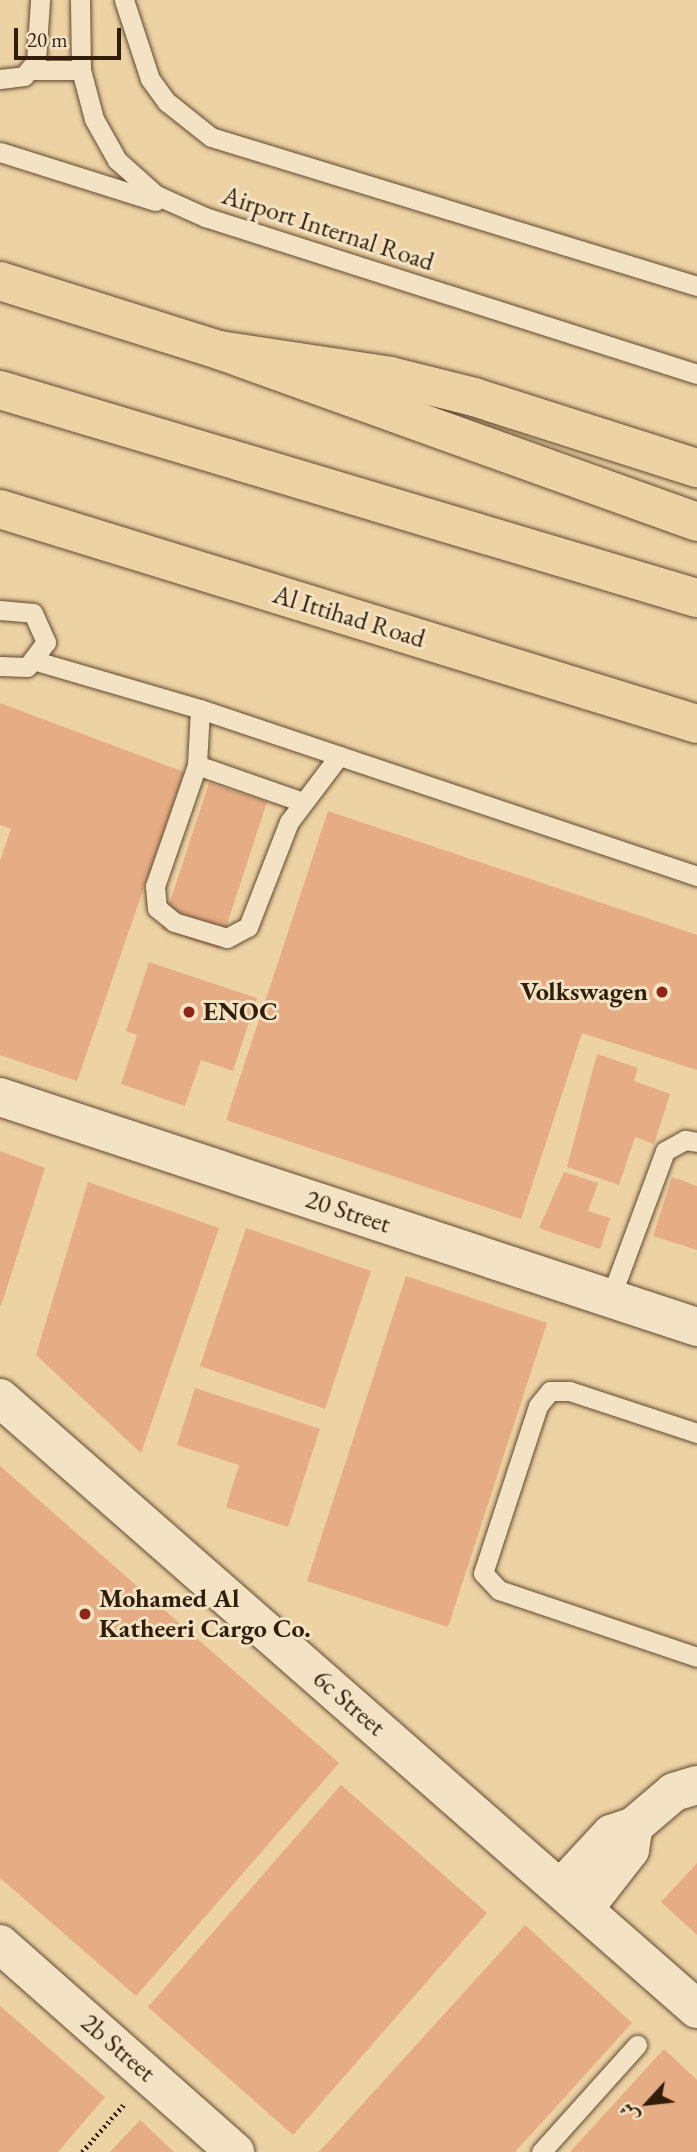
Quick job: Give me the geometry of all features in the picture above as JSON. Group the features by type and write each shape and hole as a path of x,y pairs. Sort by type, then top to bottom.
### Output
{"main road":[{"path":"0,281 219,350 697,522"},
{"path":"219,350 304,360 462,394 697,468"},
{"path":"0,390 697,598"},
{"name":"Al Ittihad Road","path":"0,509 697,724"}],"street":[{"name":"20 Street","path":"0,1097 697,1328"},
{"name":"6c Street","path":"0,1398 697,2009"},
{"path":"573,1898 630,1850 634,1826 674,1793 697,1785"},
{"name":"2b Street","path":"0,1944 235,2152"}],"lane":[{"path":"32,70 40,0"},
{"name":"Airport Internal Road","path":"80,0 80,70 94,119 117,160 180,208 697,374"},
{"name":"Airport Internal Road","path":"124,0 128,27 150,79 167,102 211,137 697,286"},
{"path":"0,79 32,70 80,70"},
{"path":"0,152 180,208"},
{"path":"0,610 23,608 41,621 46,642 36,661 16,670 0,666"},
{"path":"36,661 200,709 697,876"},
{"path":"200,709 197,765 155,886 157,908 174,922 228,938 248,927 300,801 339,756"},
{"path":"197,765 300,801"},
{"path":"610,1299 665,1151 685,1140 697,1142"},
{"path":"697,1433 569,1391 550,1391 538,1406 483,1573 499,1590 697,1657"},
{"path":"541,2152 637,2045"}],"path":[{"path":"82,2152 149,2076"}],"building":[{"path":"0,703 184,772 77,1081 0,1055 0,861 11,829 0,825"},
{"path":"209,783 267,802 219,949 161,929"},
{"path":"328,811 697,935 697,1070 582,1033 521,1219 226,1120"},
{"path":"149,962 257,998 233,1071 201,1060 185,1106 121,1084 137,1035 126,1031"},
{"path":"597,1054 638,1068 634,1081 670,1094 654,1144 635,1137 619,1185 567,1167"},
{"path":"0,1151 45,1168 1,1306 0,1305"},
{"path":"564,1172 598,1183 588,1211 610,1218 600,1249 539,1228"},
{"path":"672,1177 697,1186 697,1250 653,1236"},
{"path":"88,1182 219,1228 141,1453 36,1355"},
{"path":"246,1228 371,1271 325,1409 200,1366"},
{"path":"406,1276 547,1323 448,1627 307,1581"},
{"path":"195,1388 320,1429 288,1527 226,1507 239,1465 177,1445"},
{"name":"Mohamed Al Katheeri Cargo Co.","path":"0,1466 339,1763 136,1996 0,1878"},
{"path":"341,1785 487,1913 293,2135 148,2007"},
{"path":"697,1863 697,1935 661,1902"},
{"path":"525,1925 632,2023 515,2152 319,2152"},
{"path":"0,2006 105,2097 58,2152 0,2152"},
{"path":"664,2049 697,2080 697,2152 570,2152"},
{"path":"140,2120 174,2152 110,2152"}],"place":[{"name":"Volkswagen","path":"662,992"},
{"name":"ENOC","path":"189,1012"},
{"name":"Mohamed Al Katheeri Cargo Co.","path":"85,1614"}]}
